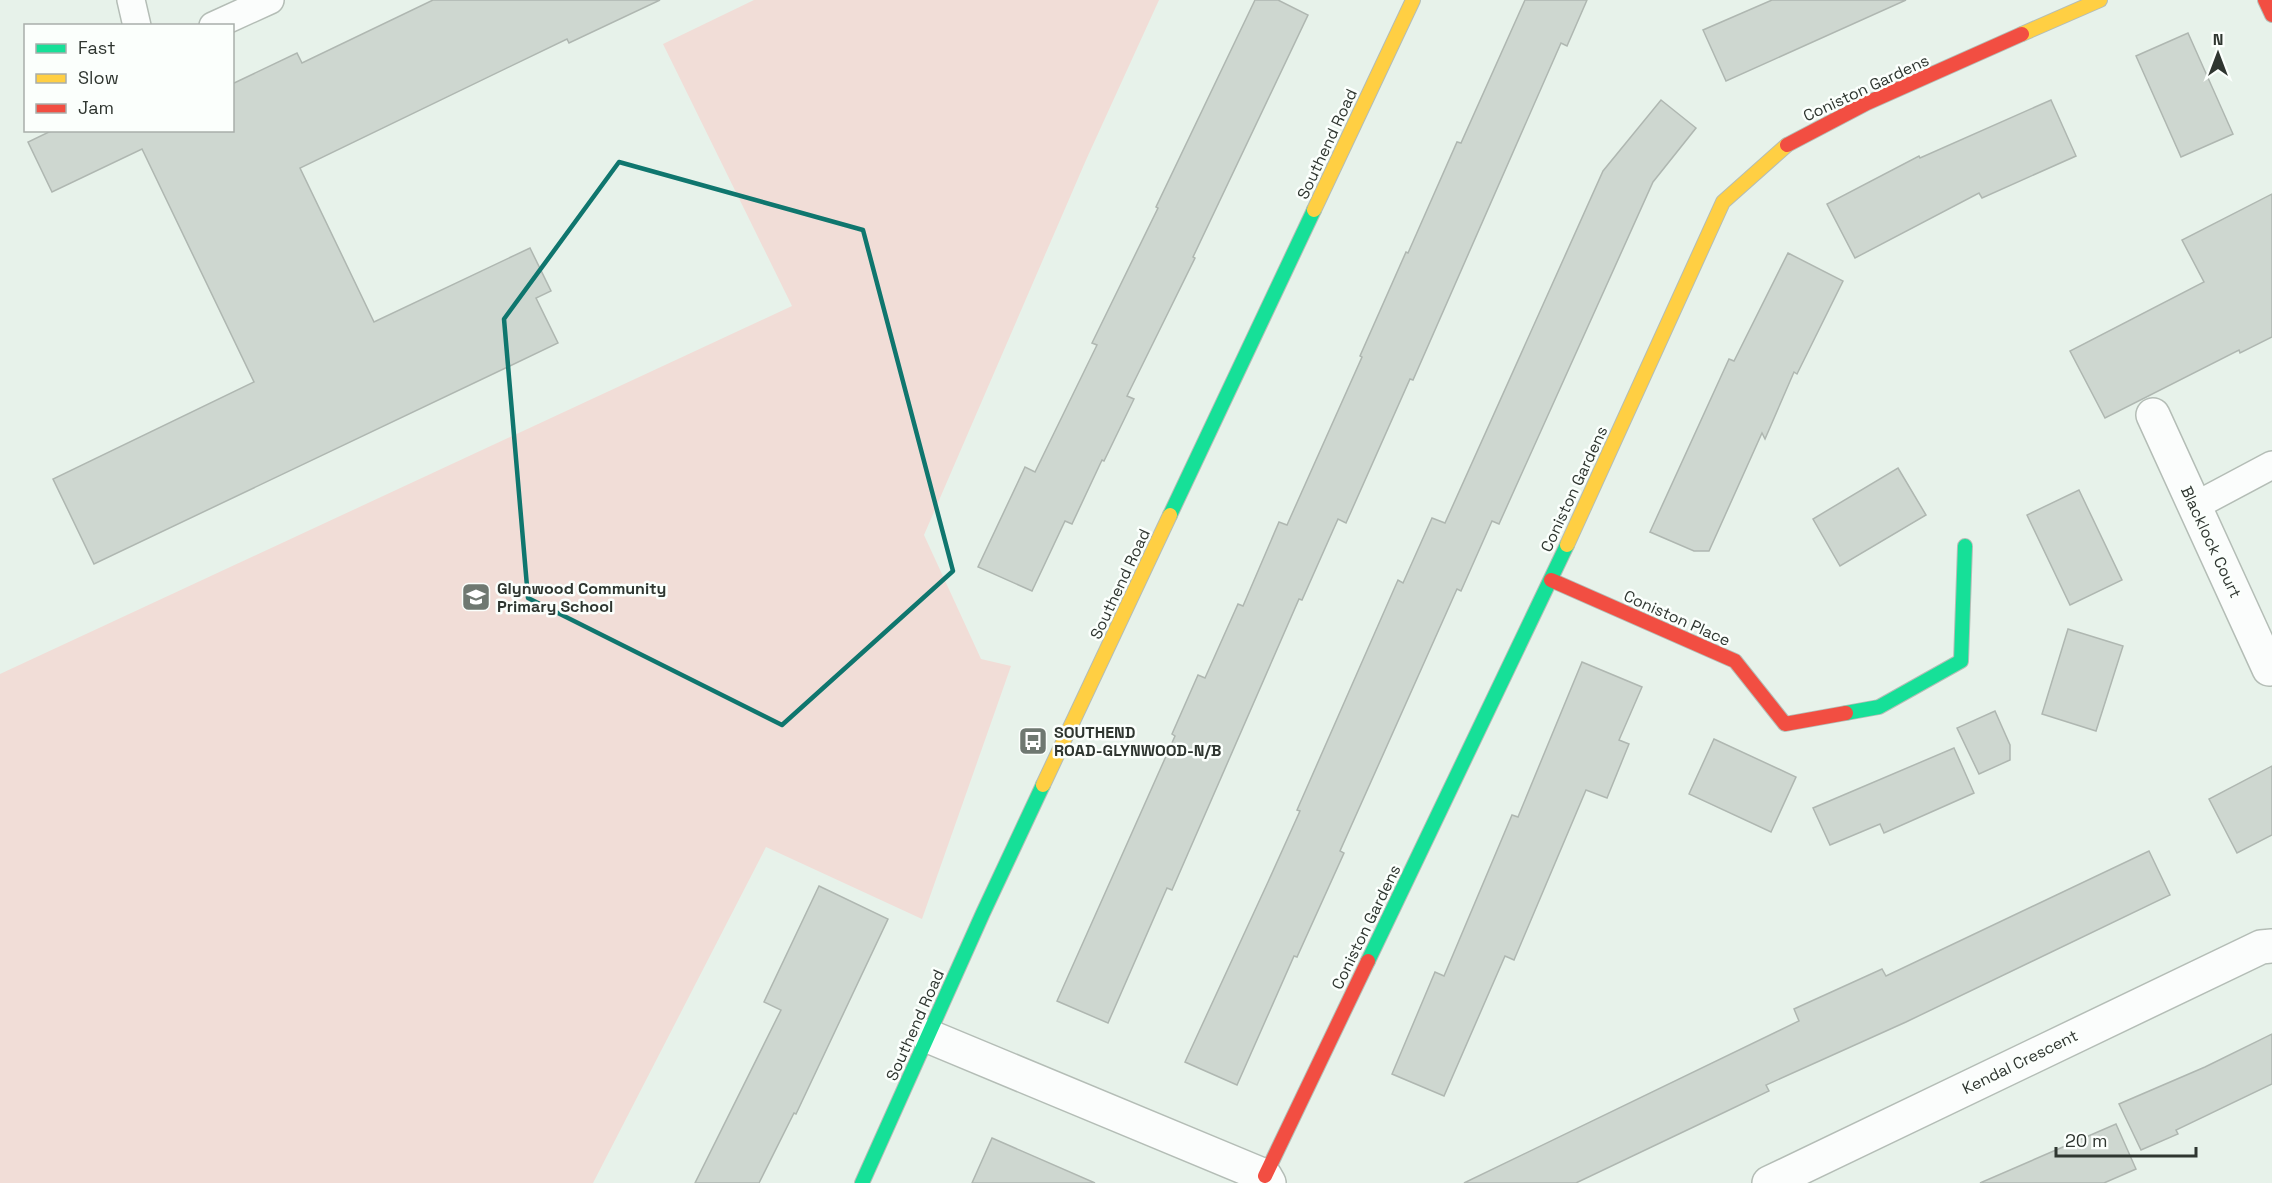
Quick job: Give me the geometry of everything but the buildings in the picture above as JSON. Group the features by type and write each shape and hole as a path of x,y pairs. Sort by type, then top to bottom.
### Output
{"street":[{"name":"Southend Road","path":"862,1183 988,903 1413,0"},
{"name":"Coniston Gardens","path":"1267,1179 1551,580 1724,202 1791,142 1867,103 2100,0"},
{"path":"2265,0 2272,15"},
{"name":"Blacklock Court","path":"2153,415 2269,669"},
{"name":"Coniston Place","path":"1551,580 1735,661 1785,724 1879,707 1961,661 1965,546"},
{"name":"Kendal Crescent","path":"1769,1183 2261,946 2272,946"},
{"path":"928,1036 1267,1179"}],"lane":[{"path":"131,0 137,24"},
{"path":"217,24 270,0"},
{"path":"2194,506 2272,465"}],"highlighted area":[{"path":"619,162 863,230 953,571 782,725 528,598 504,319"}],"shaded area":[{"name":"Glynwood Community Primary School","path":"754,0 1159,0 1086,160 924,535 981,659 1011,666 922,919 766,847 593,1183 0,1183 0,674 792,306 663,44"}],"traffic: fast":[{"path":"1170,515 1314,210"},
{"path":"1368,961 1567,545"},
{"path":"1846,713 1879,707 1961,661 1965,546"},
{"path":"862,1183 1043,785"}],"traffic: slow":[{"path":"1314,210 1413,0"},
{"path":"2022,34 2100,0"},
{"path":"1567,545 1723,202 1787,145"},
{"path":"1043,785 1170,515"}],"traffic: jam":[{"path":"2265,0 2272,15"},
{"path":"1787,145 1867,103 2022,34"},
{"path":"1551,580 1735,661 1785,724 1846,713"},
{"path":"1265,1176 1368,961"}],"place":[{"name":"Glynwood Community Primary School","path":"476,597"},
{"name":"SOUTHEND ROAD-GLYNWOOD-N/B","path":"1033,741"}]}
